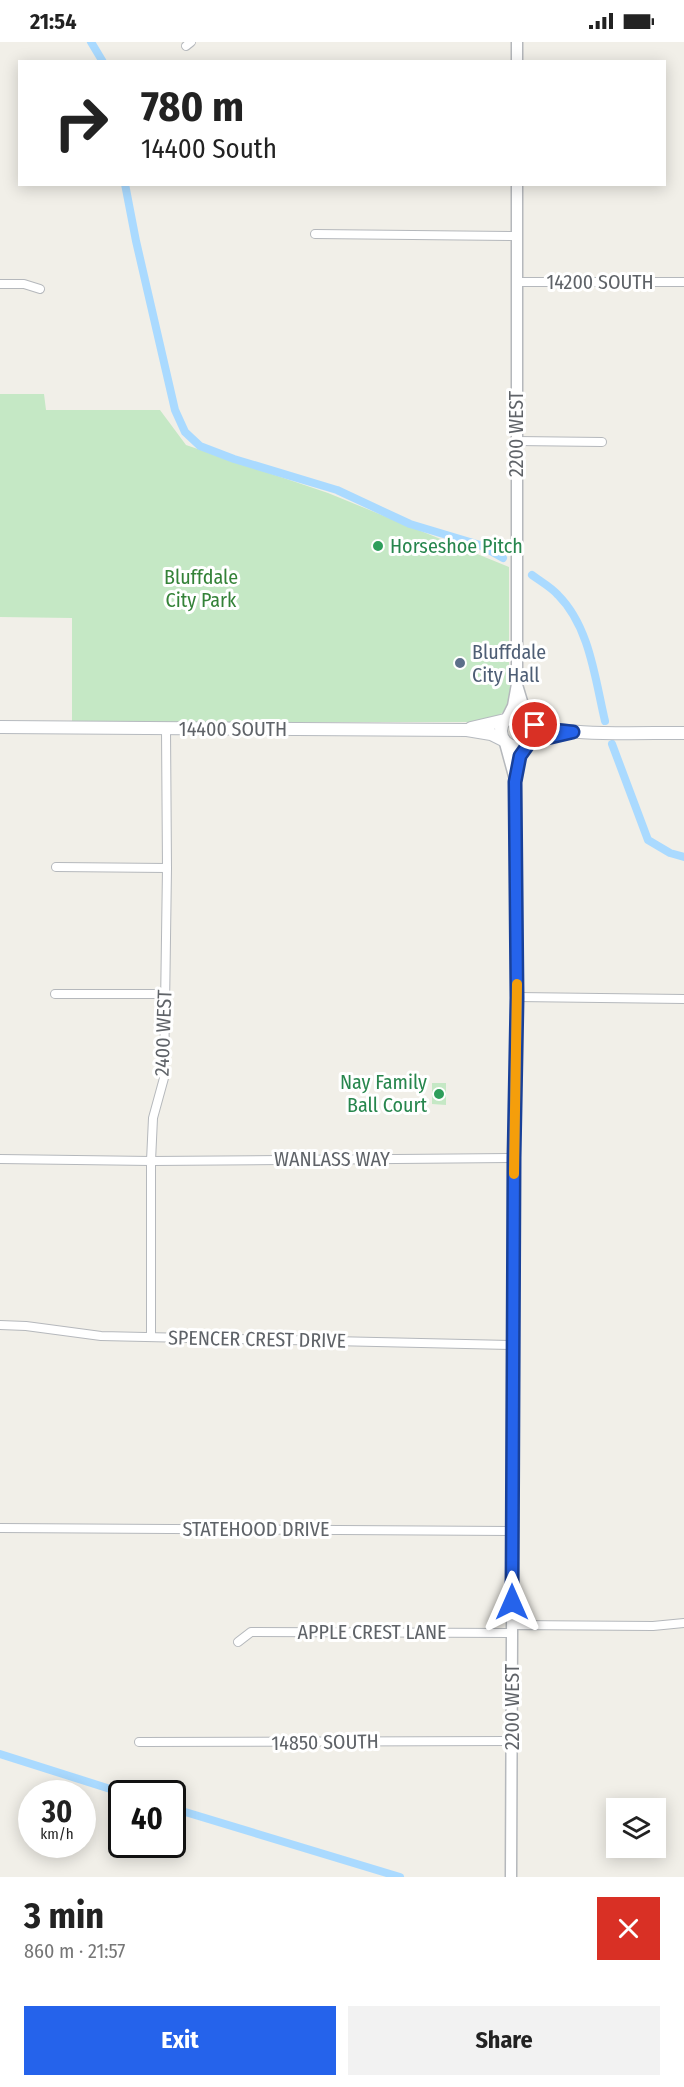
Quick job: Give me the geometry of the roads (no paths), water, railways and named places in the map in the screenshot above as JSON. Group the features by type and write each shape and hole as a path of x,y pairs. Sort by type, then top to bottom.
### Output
{"main road":[{"path":"573,732 516,748 504,741 500,730 506,719 516,714 545,729 573,732 684,733"},
{"name":"14400 SOUTH","path":"467,730 506,719"},
{"path":"528,743 533,732 529,720"},
{"name":"14400 SOUTH","path":"0,727 467,730 491,734 504,741"}],"street":[{"path":"517,42 517,60"},
{"name":"2200 WEST","path":"506,719 513,706 517,684 517,186"},
{"path":"315,234 517,236"},
{"name":"14200 SOUTH","path":"517,282 684,282"},
{"path":"0,284 24,284 40,289"},
{"path":"516,441 602,442"},
{"name":"2200 WEST","path":"517,684 529,720"},
{"name":"2400 WEST","path":"151,1336 153,1118 164,1078 166,729"},
{"name":"2200 WEST","path":"504,741 515,782"},
{"name":"2200 WEST","path":"511,1877 511,1531 517,998 515,782 518,760 528,743"},
{"path":"56,867 167,868"},
{"path":"55,994 165,994"},
{"path":"517,998 684,999"},
{"name":"WANLASS WAY","path":"0,1159 151,1161 514,1158"},
{"name":"SPENCER CREST DRIVE","path":"0,1325 26,1326 101,1336 514,1345"},
{"name":"STATEHOOD DRIVE","path":"0,1528 511,1531"},
{"name":"APPLE CREST LANE","path":"238,1642 251,1632 511,1629 653,1626 684,1623"},
{"name":"14850 SOUTH","path":"139,1742 512,1741"}],"waterway":[{"path":"91,42 102,60"},
{"path":"125,186 175,410 185,432 200,446 234,459 337,490 410,524 480,545 503,558"},
{"path":"532,575 558,595 577,622 590,654 605,721"},
{"path":"612,744 648,840 670,853 684,857"},
{"path":"0,1754 108,1788"},
{"path":"186,1812 400,1877"}],"place":[{"name":"Horseshoe Pitch","path":"378,546"},
{"name":"Bluffdale City Hall","path":"460,663"},
{"name":"Nay Family Ball Court","path":"439,1094"}],"park label":[{"name":"Bluffdale City Park","path":"201,588"}]}
